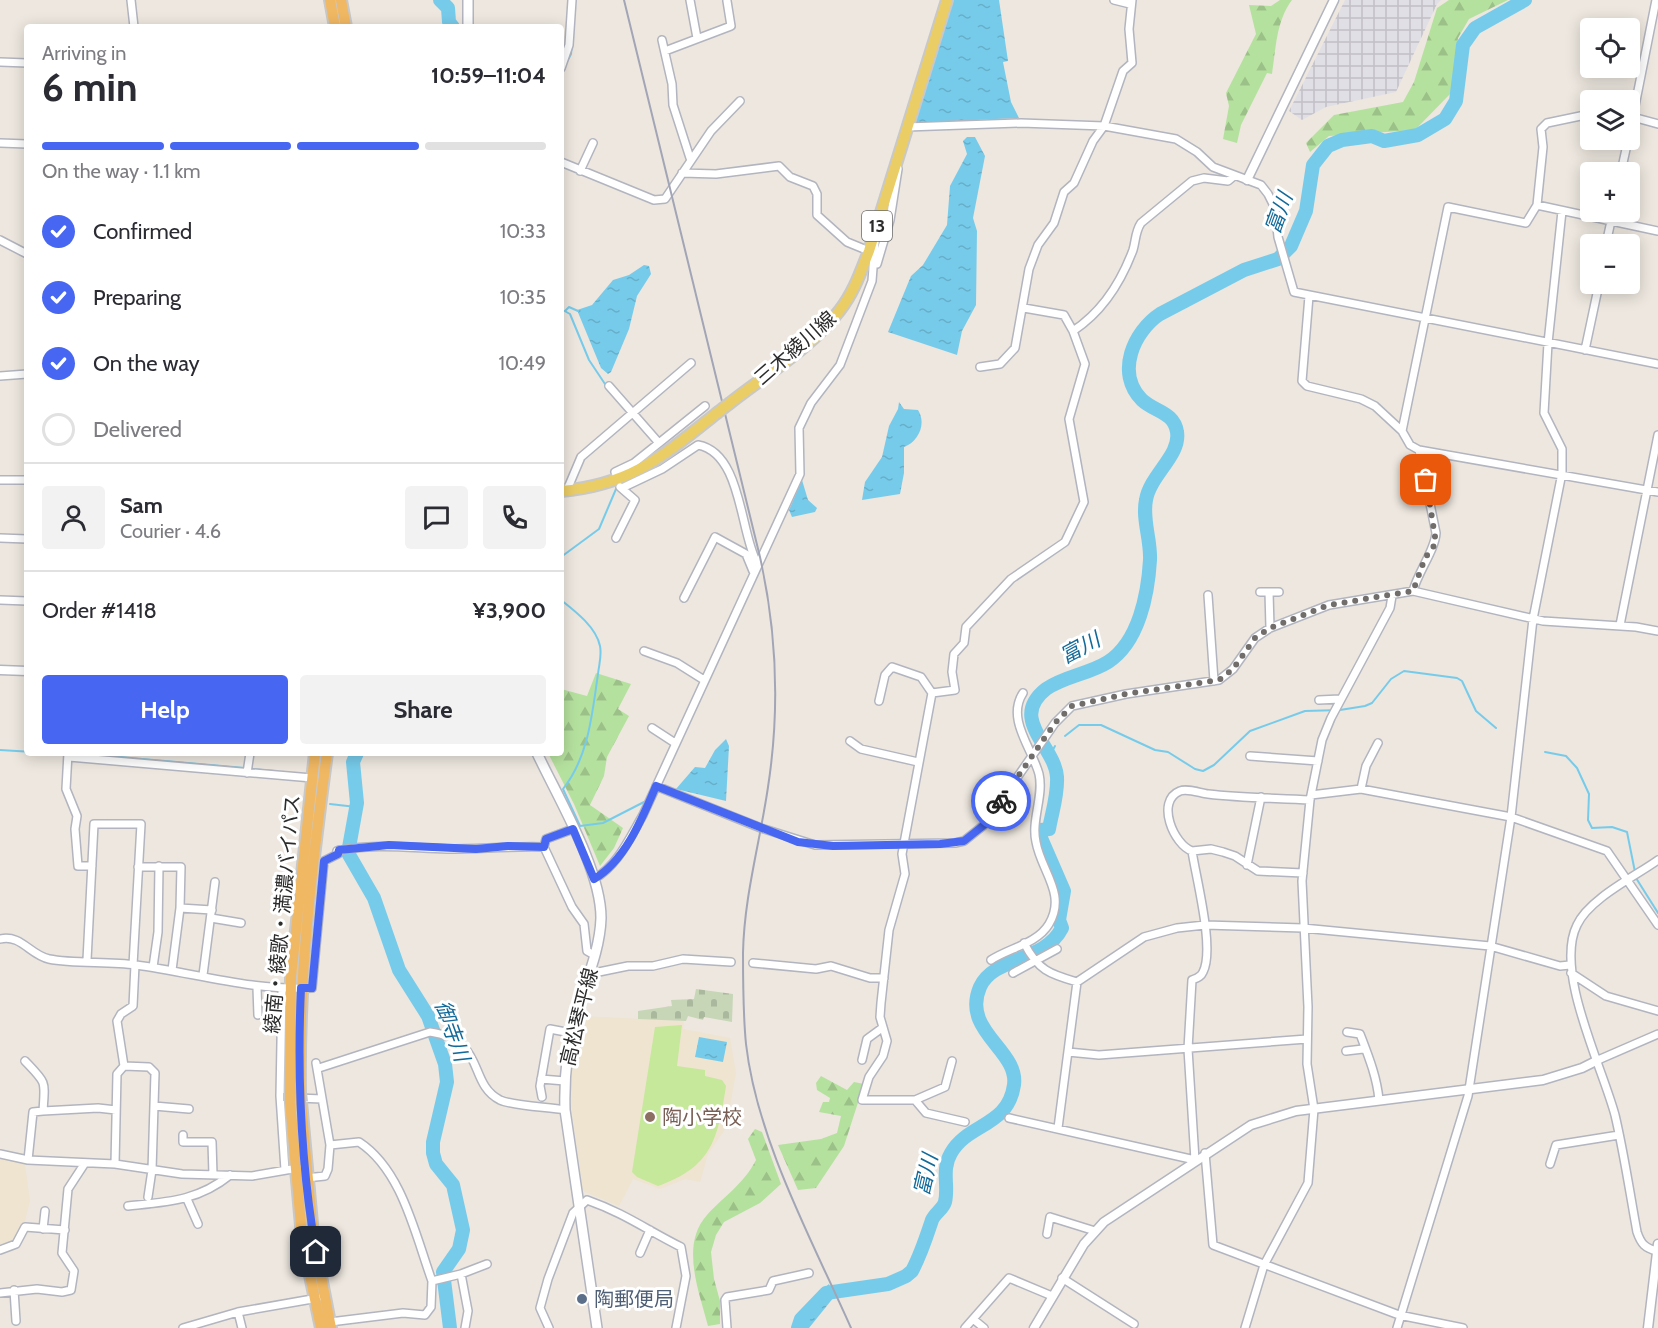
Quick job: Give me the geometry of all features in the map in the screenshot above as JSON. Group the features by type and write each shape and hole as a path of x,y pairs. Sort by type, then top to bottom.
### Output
{"highway":[{"path":"330,0 334,24"},
{"path":"341,0 345,24"},
{"name":"綾南・綾歌・満濃バイパス","path":"315,756 291,989 292,1097 298,1171 319,1298 327,1326"},
{"name":"綾南・綾歌・満濃バイパス","path":"291,989 313,857 327,756"}],"main road":[{"path":"468,0 468,24"},
{"name":"三木綾川線","path":"564,490 618,483 657,460 825,327 842,308 869,251 946,0"},
{"name":"高松琴平線","path":"538,756 594,879 601,920 594,956 571,1034 565,1081 565,1110 597,1328"}],"street":[{"path":"131,0 134,24"},
{"path":"564,59 569,45 572,0"},
{"path":"690,0 698,38"},
{"path":"980,367 1000,364 1015,348 1024,308 1029,269 1038,245 1054,223 1064,192 1074,183 1093,141 1104,126 1123,71 1132,63 1131,2 1114,0"},
{"path":"1247,180 1334,0"},
{"path":"1638,90 1656,15 1656,0"},
{"path":"665,51 731,26 727,2"},
{"path":"662,40 673,105 690,158"},
{"path":"0,62 24,63"},
{"path":"564,163 658,201 665,199 690,158 711,131 740,101"},
{"path":"1402,431 1448,207 1526,223 1537,206 1543,147 1541,129 1547,123 1580,116"},
{"path":"1640,119 1658,124"},
{"path":"907,127 1022,123 1104,126 1176,139 1197,152 1213,167 1261,185 1268,194 1275,208 1278,237 1294,292 1658,364"},
{"path":"0,143 24,144"},
{"path":"580,171 593,143"},
{"path":"594,879 607,872 617,859 643,815 753,571 800,474 802,463 799,428 803,417 840,365 872,280 890,220 901,148"},
{"path":"682,173 716,174 779,165 790,177 813,186 817,194 817,215 847,242 869,251"},
{"path":"1073,331 1092,318 1106,301 1133,249 1136,231 1141,223 1192,181 1204,178 1228,181 1234,176"},
{"path":"1537,206 1580,215"},
{"path":"1397,1328 1468,1089 1511,816 1533,619 1562,473 1562,449 1544,413 1548,343 1562,211"},
{"path":"1616,222 1658,231"},
{"path":"872,280 876,230"},
{"path":"0,241 24,253"},
{"path":"861,272 872,280"},
{"path":"1585,350 1597,294"},
{"path":"1310,296 1302,381 1307,386 1361,399 1374,406 1402,431 1410,446 1419,450 1562,473 1658,492"},
{"path":"932,693 954,690 952,672 954,654 964,643 966,627 1011,579 1065,542 1084,502 1069,419 1085,364 1073,331 1064,315 1024,308"},
{"path":"564,490 581,457 691,363"},
{"path":"0,376 24,374"},
{"path":"609,386 659,443"},
{"path":"616,538 635,500 618,483 615,472 634,463 659,443 682,429 705,406"},
{"path":"1620,625 1658,435"},
{"path":"618,483 662,469 695,442 705,446 726,465 737,493 757,563"},
{"path":"1413,591 1425,558 1436,543 1419,450"},
{"path":"0,480 24,480"},
{"path":"684,598 715,537 746,554 753,571"},
{"path":"0,538 24,539"},
{"path":"656,786 798,842 833,846 955,843 975,834 1061,716 1077,704 1214,681 1233,669 1255,638 1270,628 1329,605 1413,591 1533,619 1620,625 1658,631"},
{"path":"1260,592 1279,592"},
{"path":"1269,592 1270,628"},
{"path":"1208,595 1214,681"},
{"path":"1245,1328 1264,1265 1308,1183 1314,1109 1307,1064 1308,1007 1303,928 1303,873 1310,797 1318,760 1337,706 1390,608 1392,596"},
{"path":"0,600 24,601"},
{"path":"644,651 677,663 704,680"},
{"path":"879,701 885,675 892,667 921,677 932,693 904,843 902,863 904,874 889,930 880,1017 886,1041 883,1056 869,1077 862,1100 915,1100 945,1086 952,1061"},
{"path":"0,669 24,671"},
{"path":"991,960 1025,944 1047,927 1056,903 1053,884 1035,840 1040,788 1033,756 1016,718 1018,701 1023,693"},
{"path":"1319,700 1337,706"},
{"path":"652,728 675,743"},
{"path":"850,741 861,749 918,762"},
{"path":"1361,789 1366,766 1378,743"},
{"path":"68,756 66,789 78,816 75,829 78,866 92,866"},
{"path":"80,756 247,770 312,778"},
{"path":"247,770 249,756"},
{"path":"1250,756 1318,760"},
{"path":"1303,873 1258,871 1235,856 1223,852 1211,849 1187,850 1171,829 1170,802 1176,793 1183,790 1262,797 1310,797 1361,789 1511,816 1607,851 1633,877 1658,925"},
{"path":"1246,865 1262,797"},
{"path":"87,960 94,824 141,824 133,1006 121,1014 117,1021 124,1066"},
{"path":"573,829 546,839 544,847 572,907 584,924 587,951 594,956"},
{"path":"313,857 321,858 344,850 389,845 476,849 508,846 544,847"},
{"path":"0,939 16,938 47,959 87,960 153,967 203,975 257,988 312,988 324,861 344,850"},
{"path":"1192,851 1205,925 1205,969 1201,976 1192,980 1188,1049 1195,1160"},
{"path":"1648,1328 1658,1248 1647,1248 1640,1243 1619,1136 1571,969 1571,939 1581,916 1599,900 1658,860"},
{"path":"153,967 158,932 159,866"},
{"path":"138,867 181,867 180,908 172,970"},
{"path":"203,975 215,882"},
{"path":"180,908 241,923"},
{"path":"1058,1128 1077,982 1144,937 1177,928 1205,925 1303,928 1490,946 1571,969 1606,996 1658,1011"},
{"path":"1025,944 1033,960 1050,974 1077,982"},
{"path":"1013,973 1033,960 1058,949"},
{"path":"589,974 628,966 653,966 683,959 731,962"},
{"path":"753,963 816,969 831,966 870,978 884,978"},
{"path":"257,988 258,1015"},
{"path":"291,989 292,1097 298,1171"},
{"path":"862,1060 867,1039 882,1028"},
{"path":"542,1096 542,1079 550,1029 571,1034"},
{"path":"1347,1032 1360,1034 1377,1079 1379,1101"},
{"path":"0,1154 28,1160 115,1164 152,1170 213,1175 298,1171 327,1173 330,1145 318,1065 434,1033 465,1046 474,1059 484,1086 499,1100 565,1110"},
{"path":"1034,1328 1062,1278 1095,1231 1116,1213 1205,1153 1264,1119 1314,1109 1543,1080 1582,1068 1658,1034"},
{"path":"1068,1052 1099,1055 1307,1039"},
{"path":"1346,1051 1364,1049"},
{"path":"25,1061 44,1082 43,1111"},
{"path":"124,1066 152,1068 155,1073 152,1170 148,1197"},
{"path":"115,1164 117,1074 124,1066"},
{"path":"542,1079 565,1081"},
{"path":"292,1097 322,1099"},
{"path":"915,1100 926,1113 965,1122"},
{"path":"154,1106 189,1109"},
{"path":"28,1160 33,1112 98,1108 116,1110"},
{"path":"1009,1118 1195,1160"},
{"path":"183,1135 183,1142 212,1142 213,1175"},
{"path":"1550,1164 1556,1145 1619,1136"},
{"path":"327,1326 403,1313 425,1315 431,1307 439,1279 395,1183 375,1152 359,1142 330,1145"},
{"path":"1205,1153 1214,1245 1399,1315 1463,1328"},
{"path":"0,1293 14,1290 63,1292 71,1290 74,1271 63,1253 68,1189 84,1163"},
{"path":"128,1206 187,1199 216,1187 230,1175"},
{"path":"187,1199 198,1224"},
{"path":"549,1328 540,1308 555,1255 573,1213 587,1200 607,1207 650,1230 659,1238 681,1247 686,1276 676,1328"},
{"path":"43,1228 45,1210"},
{"path":"1047,1234 1050,1217 1095,1231"},
{"path":"0,1250 16,1244 26,1227 65,1230"},
{"path":"640,1253 650,1230"},
{"path":"439,1279 487,1264"},
{"path":"727,1328 725,1300 727,1297 769,1290 773,1281 809,1273"},
{"path":"461,1274 468,1311 465,1328"},
{"path":"965,1328 1009,1278 1052,1296"},
{"path":"1062,1278 1134,1324"},
{"path":"14,1290 16,1321"},
{"path":"183,1328 238,1312 319,1298"},
{"path":"238,1312 242,1328"},
{"path":"973,1320 984,1328"}],"shaded area":[{"path":"1345,0 1441,0 1437,4 1396,92 1326,107 1302,120 1289,111"},
{"name":"陶小学校","path":"581,1016 684,1021 683,1029 730,1038 736,1073 726,1128 708,1154 700,1182 685,1179 660,1189 633,1179 619,1206 583,1191 571,1105 571,1078"},
{"path":"0,1157 25,1165 30,1201 24,1225 14,1242 0,1247"}],"green space":[{"path":"1280,0 1292,0 1280,26 1272,74 1267,73 1241,125 1237,143 1223,139 1229,106 1226,93 1256,34 1249,5 1271,6"},
{"path":"1449,0 1508,0 1469,19 1458,38 1451,93 1415,130 1329,136 1310,152 1306,143 1334,115 1403,102 1414,82 1437,8"},
{"path":"596,673 631,684 618,709 629,716 607,757 604,776 590,805 623,828 614,848 600,866 574,804 550,756 564,756 564,690 587,696"},
{"path":"696,989 733,994 732,1022 704,1017 703,1020 688,1016 686,1021 638,1019 638,1011 672,1006 671,1000 694,999"},
{"path":"682,1025 677,1066 705,1070 705,1076 722,1080 726,1086 720,1120 710,1148 691,1170 658,1186 637,1177 632,1172 655,1027"},
{"path":"821,1076 847,1090 854,1082 864,1084 844,1146 816,1188 798,1190 778,1145 821,1139 837,1133 841,1116 819,1112 823,1102 829,1102 830,1098 817,1090 816,1083"},
{"path":"755,1129 762,1132 781,1184 760,1203 724,1222 716,1235 711,1252 714,1279 720,1301 720,1324 708,1326 694,1269 694,1240 707,1215 740,1183 756,1160 748,1139"}],"water":[{"path":"951,0 999,0 1008,61 1003,62 1011,102 1019,118 913,123"},
{"path":"967,137 975,137 985,156 973,218 977,231 976,305 962,331 957,355 888,332 911,276 923,265 947,225 950,186 967,154 963,141"},
{"path":"644,265 649,266 651,274 637,296 629,329 611,372 608,374 601,368 577,310 592,305 613,280 629,275"},
{"path":"899,402 904,409 918,410 922,421 917,437 904,447 904,473 900,494 862,500 865,482 882,457 889,426"},
{"path":"802,480 808,500 817,508 815,512 792,517 789,510"},
{"path":"726,739 729,746 726,801 676,789 695,767 705,768 715,750"},
{"path":"699,1037 727,1042 723,1062 695,1057"},
{"path":"829,1284 834,1297 809,1328 791,1328 811,1300"}],"waterway":[{"name":"御寺川","path":"440,0 448,8 451,24"},
{"name":"富川","path":"798,1328 801,1319 826,1293 888,1284 912,1271 932,1220 945,1202 946,1166 951,1153 958,1143 996,1117 1010,1099 1014,1085 1013,1073 1008,1061 978,1016 976,1002 980,987 996,970 1044,948 1062,928 1059,920 1064,891 1041,838 1041,830 1049,829 1056,797 1057,777 1049,754 1036,733 1031,711 1035,700 1046,689 1108,662 1119,653 1134,630 1144,602 1149,573 1150,552 1145,515 1146,500 1153,482 1170,457 1177,440 1177,432 1172,420 1142,400 1130,378 1131,353 1142,331 1160,314 1244,270 1278,259 1291,246 1306,211 1313,165 1328,146 1342,140 1372,136 1384,141 1418,135 1445,119 1456,101 1463,45 1475,28 1525,0"},
{"path":"564,67 571,54 573,33"},
{"path":"566,310 569,307 578,311"},
{"path":"564,311 570,314 589,360 607,387"},
{"path":"564,555 599,529 616,489"},
{"path":"564,602 590,626 598,639 601,653 594,704 584,749 579,763 563,789 580,826 603,823 644,802"},
{"path":"1065,736 1079,725 1101,725 1155,750 1168,752 1195,769 1203,771 1214,765 1250,731 1305,711 1340,710 1365,706 1372,703 1391,679 1404,671 1457,678 1462,681 1476,711 1496,728"},
{"path":"1050,755 1055,746"},
{"path":"0,750 24,751"},
{"path":"1545,752 1566,756 1577,768 1589,794 1588,820 1592,828 1612,827 1627,832 1635,872"},
{"path":"108,756 245,768"},
{"name":"御寺川","path":"356,756 353,762 357,803 348,853 374,898 399,970 428,1016 445,1064 447,1082 433,1142 433,1153 436,1164 453,1185 463,1230 459,1249 443,1272 450,1328"},
{"path":"250,769 275,771"},
{"path":"330,804 356,807"},
{"path":"1636,878 1658,913"}],"railway":[{"path":"624,0 760,557 770,614 775,671 772,758 746,911 743,953 745,1033 752,1080 774,1153 788,1189 851,1328"}],"way so far":[{"path":"1001,801 1055,723 1072,706 1126,694 1219,680 1233,669 1255,638 1270,628 1329,605 1413,591 1425,558 1436,543 1426,480"}],"place":[{"name":"陶小学校","path":"650,1117"},
{"name":"陶郵便局","path":"582,1299"}],"route":[{"path":"316,1252 307,1187 300,1102 301,988 312,988 324,861 338,854 339,850 350,850 369,845 437,849 544,847 546,839 573,829 594,879 607,872 617,859 643,815 656,786 798,842 833,846 940,844 964,841 984,825 1001,801"}]}
